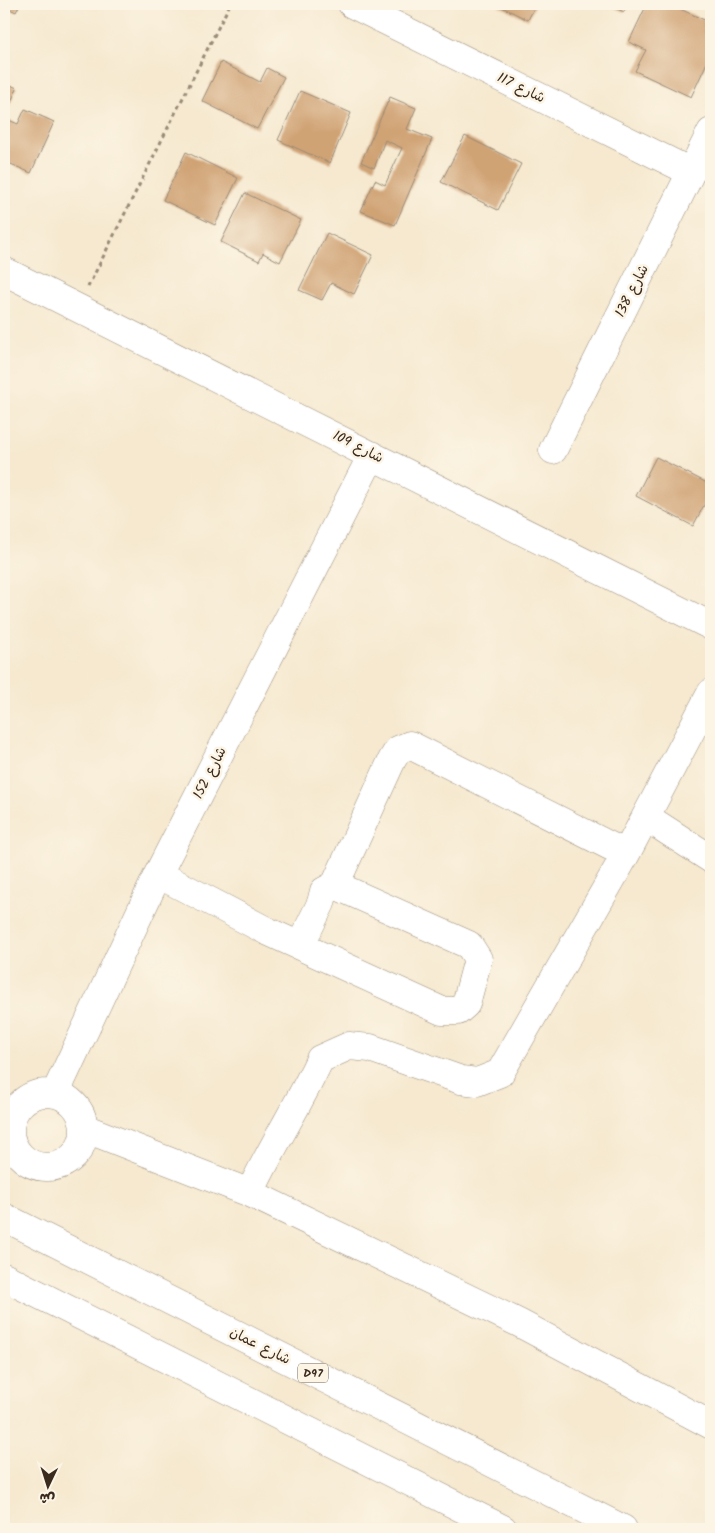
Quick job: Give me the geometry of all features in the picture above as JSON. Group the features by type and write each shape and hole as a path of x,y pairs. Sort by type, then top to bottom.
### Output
{"street":[{"name":"شارع 117","path":"352,4 691,172"},
{"name":"شارع 138","path":"553,450 711,132"},
{"name":"شارع 109","path":"4,271 372,454 711,626"},
{"name":"شارع 152","path":"55,1094 158,874 372,454"},
{"path":"250,1193 260,1169 309,1083 320,1059 349,1046 370,1048 461,1080 477,1082 500,1073 626,854 711,693"},
{"path":"300,946 321,903 324,891 335,886 392,760 398,750 410,745 626,854"},
{"path":"646,817 711,859"},
{"path":"158,874 267,931 442,1012 458,1011 466,1004 478,959 469,945 335,886"},
{"path":"39,1094 55,1094 72,1102 80,1112 84,1128 82,1145 75,1155 66,1163 55,1167 44,1168 22,1158 15,1150 10,1138 13,1115 19,1105 28,1098 39,1094"},
{"path":"84,1128 250,1193 519,1323 711,1425"},
{"name":"شارع عمان","path":"4,1217 622,1529"},
{"path":"4,1277 503,1529"}],"path":[{"path":"77,307 230,4"}],"building":[{"path":"4,4 20,4 16,12 4,6"},
{"path":"496,4 536,4 528,20"},
{"path":"606,4 628,4 624,12"},
{"path":"647,4 669,4 711,23 711,54 691,97 635,71 646,50 629,42"},
{"path":"221,62 260,82 267,68 284,77 257,129 202,101"},
{"path":"4,82 17,88 4,118"},
{"path":"300,91 351,113 330,163 278,140"},
{"path":"390,97 416,108 407,129 432,139 395,225 361,211 375,180 385,185 402,148 385,140 374,168 361,162"},
{"path":"25,109 54,122 31,173 4,161 4,118 18,124"},
{"path":"465,136 521,164 498,210 441,182"},
{"path":"186,152 238,178 215,225 163,200"},
{"path":"245,193 301,220 280,262 263,253 259,261 221,242"},
{"path":"327,233 373,255 354,294 331,283 322,300 299,290"},
{"path":"656,457 711,485 711,492 693,526 636,496"}]}
